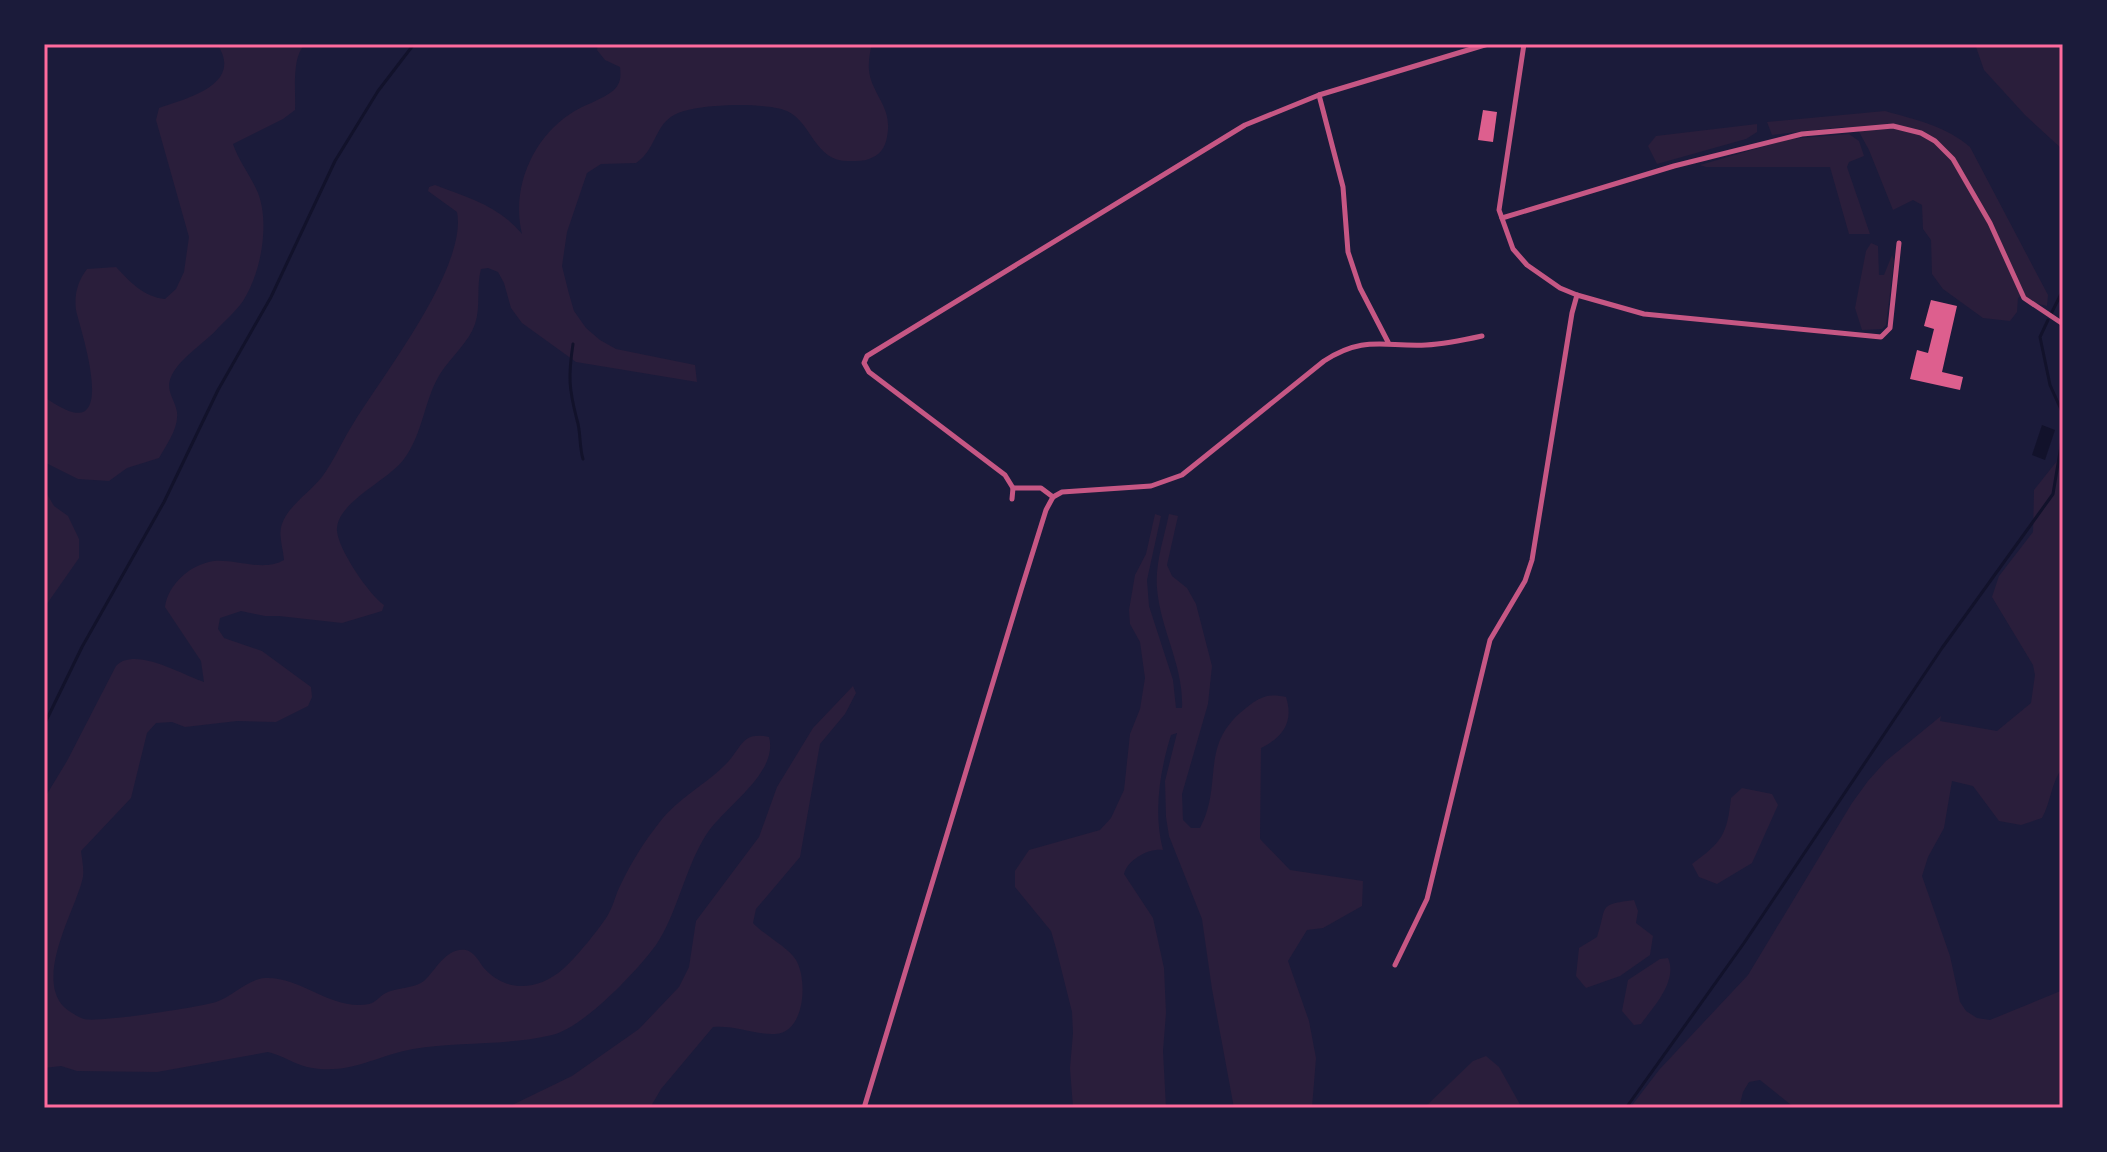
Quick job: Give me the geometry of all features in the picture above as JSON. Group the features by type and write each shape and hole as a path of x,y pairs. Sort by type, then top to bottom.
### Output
{"street":[{"path":"1012,499 1013,488 1005,475 869,372 864,366 866,357 1245,125 1319,95 1488,44"},
{"path":"1524,44 1500,199 1502,218 1513,249 1527,265 1560,288 1644,314 1881,337 1891,325 1899,243"},
{"path":"1319,95 1343,187 1348,252 1360,288 1388,343"},
{"path":"1502,218 1674,166 1802,134 1893,126 1921,133 1935,141 1953,159 1990,223 2024,298 2063,324"},
{"path":"1395,965 1427,899 1490,640 1525,581 1532,560 1577,295"},
{"path":"864,1108 1021,590 1053,497 1062,492 1166,483 1196,465 1331,356 1354,347 1388,343 1423,345 1482,336"},
{"path":"1013,488 1041,488 1053,497"}],"shaded area":[{"path":"217,44 306,44 296,65 295,110 233,144 262,205 262,248 255,277 243,301 186,357 171,377 170,391 177,418 159,458 127,468 109,481 78,479 44,462 44,397 72,412 84,411 90,403 90,371 76,310 77,288 87,269 116,267 150,295 165,299 176,289 184,272 189,237 156,120 159,108 196,95 218,80 224,58"},
{"path":"598,44 872,44 869,71 888,120 885,145 867,160 839,160 821,149 803,124 787,111 751,105 707,107 684,111 667,120 649,150 636,163 601,164 587,173 567,232 562,266 574,311 586,328 616,349 695,365 697,382 576,362 522,323 511,308 498,272 481,269 475,324 435,384 410,449 397,467 346,509 337,528 341,546 362,581 384,605 382,611 342,623 241,611 220,618 218,629 224,638 262,651 311,687 312,697 308,706 276,722 237,721 185,727 172,722 156,723 147,733 131,798 81,851 83,877 55,962 53,979 56,994 71,1012 93,1020 216,1002 252,981 265,978 291,982 342,1003 369,1004 388,992 420,984 442,960 459,950 471,953 492,975 511,985 543,982 568,965 601,926 633,860 667,814 719,771 748,738 769,737 770,750 766,764 706,835 656,945 608,997 565,1030 518,1041 413,1049 336,1069 307,1067 268,1052 157,1072 77,1071 61,1066 44,1068 44,799 116,666 124,661 146,660 204,682 201,661 165,607 171,591 182,576 205,563 223,561 268,565 284,560 280,533 285,517 326,471 420,321 449,262 457,235 457,212 428,191 429,187 435,185 483,204 503,216 522,234 519,217 522,183 535,151 557,124 609,94 619,82 620,67 605,60 597,50"},
{"path":"1975,44 2063,46 2063,150 2025,115 1984,70"},
{"path":"1885,111 1941,129 1970,147 2048,295 2047,306 2034,303 2022,294 2018,298 2017,312 2010,321 1983,318 1943,289 1932,274 1931,240 1923,229 1922,205 1913,200 1893,210 1858,130 1843,127 1772,135 1767,122"},
{"path":"1757,124 1757,132 1746,139 1657,164 1648,146 1656,136"},
{"path":"1849,134 1859,141 1864,156 1849,162 1847,167 1870,234 1849,234 1830,167 1700,165 1789,139"},
{"path":"1871,243 1878,246 1879,275 1884,275 1892,255 1894,261 1886,325 1882,329 1862,330 1855,308 1866,251"},
{"path":"2042,425 2055,430 2045,460 2032,455"},
{"path":"2063,460 2063,767 2042,818 2021,825 1999,821 1973,786 1952,781 1944,828 1928,857 1922,876 1950,956 1960,1002 1966,1011 1977,1018 1990,1020 2063,990 2063,1108 1795,1108 1760,1080 1749,1082 1739,1108 1630,1108 1659,1070 1748,975 1852,803 1886,761 1941,716 1940,721 1997,731 2031,703 2035,675 2033,665 1992,597 1999,576 2033,532 2034,490 2057,461"},
{"path":"44,489 54,506 68,516 79,539 79,558 44,608"},
{"path":"1155,514 1161,516 1147,580 1149,606 1173,680 1176,708 1182,708 1182,692 1157,588 1159,560 1169,514 1178,516 1167,565 1172,576 1187,588 1196,604 1212,666 1208,704 1182,794 1183,820 1191,828 1200,828 1211,795 1217,750 1231,722 1260,699 1274,695 1286,697 1289,714 1285,728 1261,748 1260,839 1290,870 1363,881 1362,906 1323,928 1307,930 1288,961 1309,1021 1316,1058 1312,1108 1234,1108 1202,919 1169,836 1166,817 1165,781 1177,733 1171,735 1159,792 1158,821 1163,850 1140,856 1124,874 1153,918 1164,968 1166,1108 1073,1108 1070,1068 1072,1012 1051,931 1015,887 1015,871 1029,850 1100,830 1111,818 1124,790 1130,734 1140,709 1145,678 1140,642 1130,624 1129,610 1135,575 1146,554"},
{"path":"853,686 856,693 845,714 820,744 800,857 756,909 753,923 793,955 800,969 803,992 793,1025 775,1034 713,1027 661,1089 650,1108 506,1108 572,1076 639,1029 679,987 689,967 696,921 759,837 777,787 813,728"},
{"path":"1742,788 1772,794 1778,805 1752,863 1717,884 1699,877 1692,864 1721,837 1731,798"},
{"path":"1634,900 1638,911 1636,923 1653,936 1650,955 1620,976 1586,988 1576,976 1579,948 1597,937 1608,906"},
{"path":"1668,958 1670,975 1663,993 1641,1024 1634,1025 1622,1011 1628,980 1660,959"},
{"path":"1486,1056 1499,1067 1522,1108 1424,1108 1473,1061"}],"building":[{"path":"1483,110 1497,112 1493,142 1478,140"},
{"path":"1931,300 1957,306 1942,372 1963,377 1960,390 1910,379 1917,350 1928,353 1934,329 1924,326"}],"waterway":[{"path":"44,725 82,647 164,502 218,390 271,297 335,161 378,91 414,44"},
{"path":"2051,314 2063,290"},
{"path":"2048,320 2040,337 2050,385 2063,414"},
{"path":"573,344 570,383 583,459"},
{"path":"1626,1108 1744,943 1942,648 2053,494 2063,434"}]}
